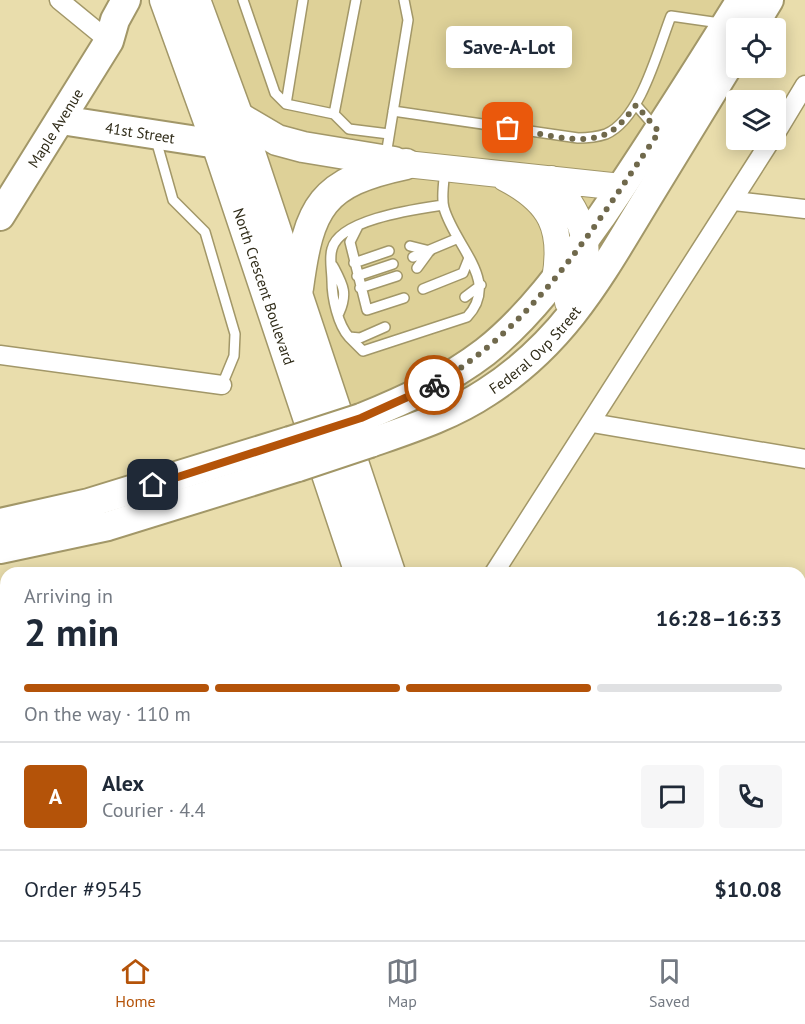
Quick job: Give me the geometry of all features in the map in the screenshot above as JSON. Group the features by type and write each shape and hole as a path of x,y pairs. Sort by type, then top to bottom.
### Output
{"highway":[{"name":"North Crescent Boulevard","path":"165,0 217,144 358,567"},
{"name":"North Crescent Boulevard","path":"195,0 238,117 388,567"},
{"path":"238,117 277,140 303,147 393,153"},
{"path":"297,294 307,233 322,206 348,182 393,153"}],"main road":[{"name":"Maple Avenue","path":"0,216 109,41 115,20 126,0"},
{"name":"Federal Ovp Street","path":"740,18 741,0"},
{"name":"Federal Ovp Street","path":"748,18 769,0"},
{"name":"Federal Ovp Street","path":"365,430 478,357 512,328 555,280 659,132 726,43"},
{"name":"Federal Ovp Street","path":"0,549 108,526 294,454 365,430 447,413 486,393 514,374 575,314 608,264 726,69"},
{"name":"41st Street","path":"61,120 217,144"},
{"path":"393,153 445,168 621,187"},
{"path":"494,172 535,196 550,216 558,260 555,280"},
{"path":"514,374 579,287 587,262 584,241 569,200 551,179"},
{"name":"Federal Ovp Street","path":"0,523 294,454"}],"street":[{"path":"58,0 109,41"},
{"path":"786,116 805,85"},
{"path":"498,567 765,150"},
{"path":"734,201 805,209"},
{"path":"0,355 222,386"},
{"path":"592,423 805,459"}],"lane":[{"path":"243,0 275,93 286,104 334,114 349,129 393,153 393,111 408,20 404,0"},
{"path":"286,104 303,0"},
{"path":"334,114 356,0"},
{"path":"393,111 578,138 607,133 620,125 636,105 671,16 726,24"},
{"path":"636,105 659,132"},
{"path":"154,135 173,200 205,232 236,334 234,356 222,386"},
{"path":"443,205 405,211 359,224 339,236 332,249 332,288 343,330 363,351 467,317 478,306 480,281 469,258 456,239 443,205 445,168"},
{"path":"359,224 350,242 367,310 404,298"},
{"path":"413,257 456,239"},
{"path":"410,246 430,251"},
{"path":"354,263 389,251"},
{"path":"417,268 430,251"},
{"path":"423,289 463,273 469,258"},
{"path":"357,276 393,264"},
{"path":"360,288 397,276"},
{"path":"465,297 480,281"},
{"path":"349,337 360,338 385,327"}],"shaded area":[{"path":"213,0 726,0 611,180 527,295 478,342 422,379 345,409"}],"way so far":[{"path":"434,385 485,351 536,303 584,241 659,132 636,105 620,125 607,133 593,137 578,138 508,128"}],"place":[{"name":"Save-A-Lot","path":"508,128"}],"route":[{"path":"153,485 361,418 434,385"}]}
